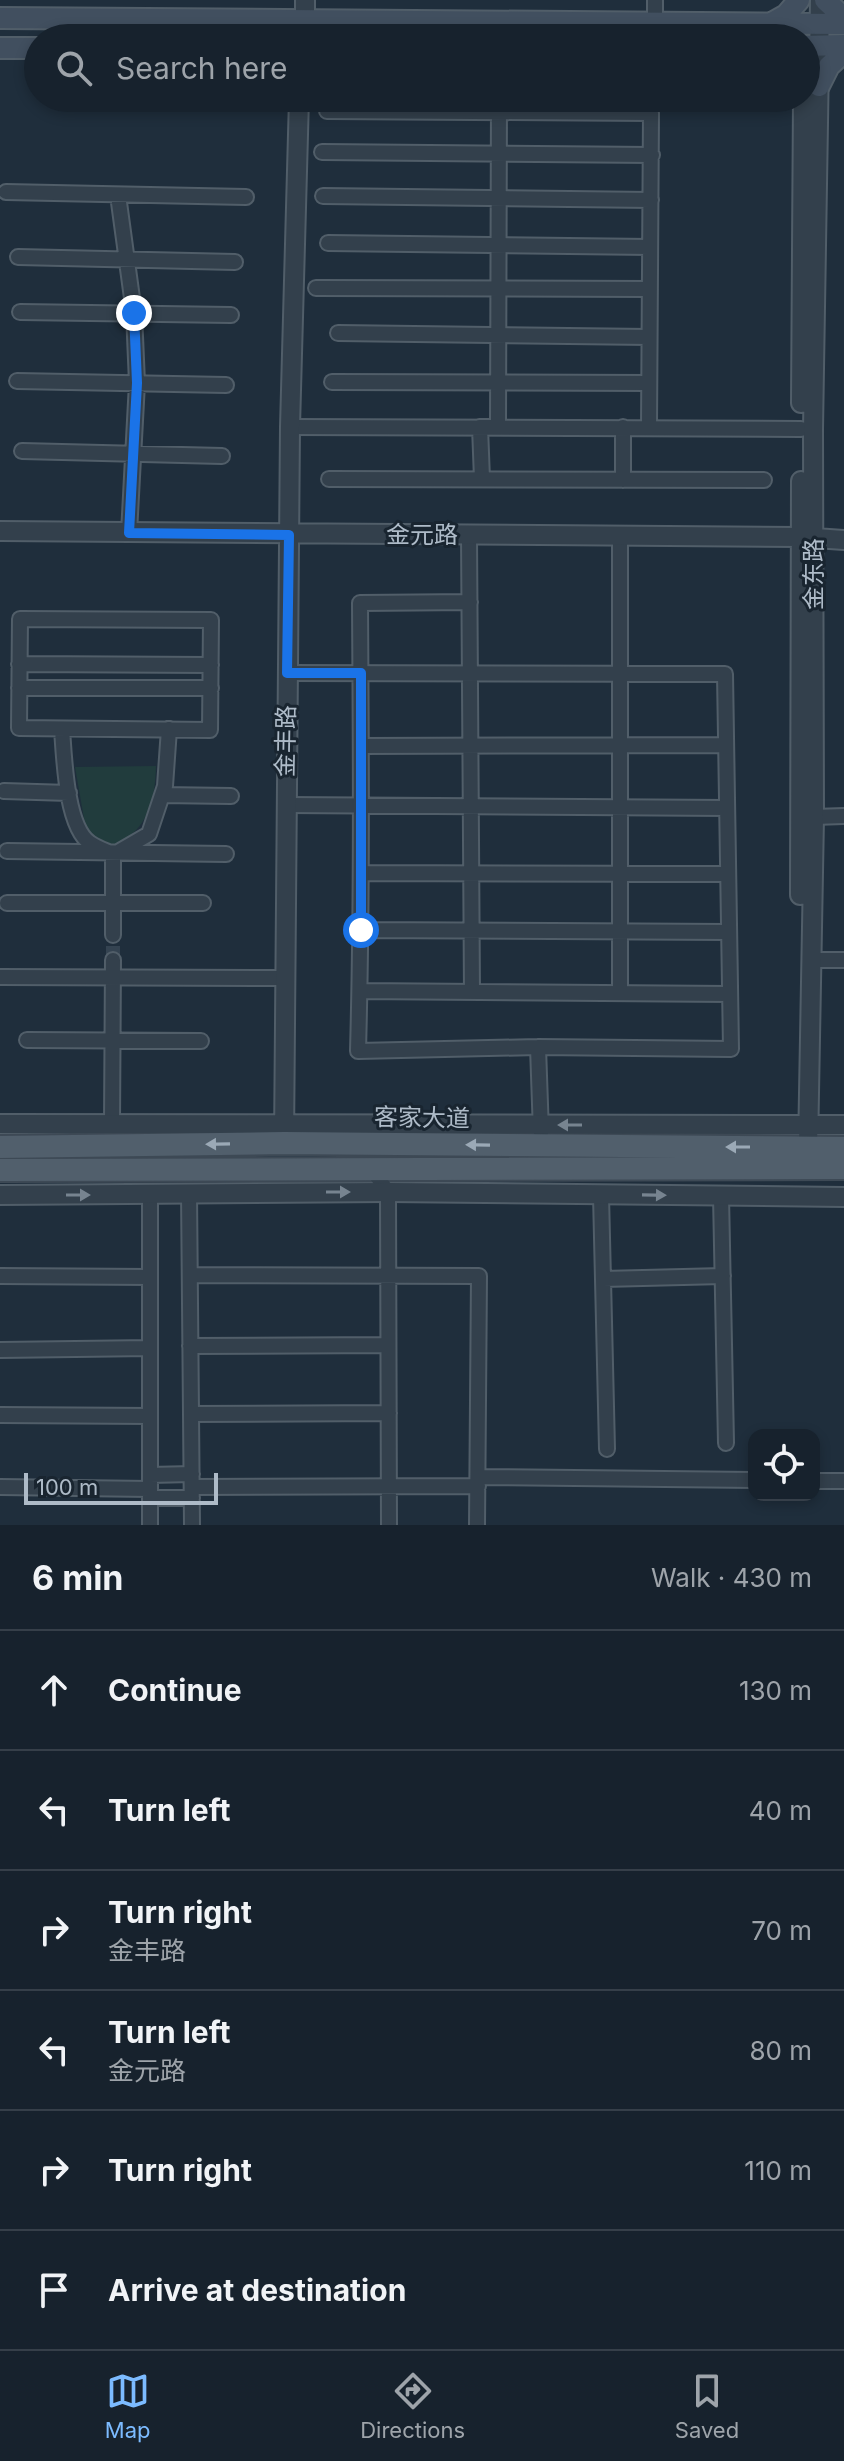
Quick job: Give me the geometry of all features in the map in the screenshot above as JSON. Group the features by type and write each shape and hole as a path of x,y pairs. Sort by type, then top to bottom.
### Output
{"main road":[{"path":"0,18 770,24 802,0"},
{"path":"820,31 844,21 823,0"},
{"path":"820,38 844,45"},
{"path":"0,48 24,48"},
{"path":"820,79 844,52"},
{"name":"客家大道","path":"0,1147 284,1134 541,1135 844,1148"},
{"name":"客家大道","path":"0,1170 844,1168"}],"street":[{"path":"305,0 305,21"},
{"path":"655,0 655,23"},
{"name":"金东路","path":"802,0 808,24"},
{"name":"金东路","path":"815,24 823,0"},
{"name":"金丰路","path":"284,1134 290,427 299,112"},
{"path":"498,427 499,112"},
{"path":"634,112 651,113 649,427"},
{"name":"金东路","path":"802,1148 812,960 814,817 801,429 810,112"},
{"name":"金东路","path":"803,1125 811,112"},
{"path":"322,152 652,155"},
{"path":"6,192 246,197"},
{"path":"118,195 134,313 137,383 129,533"},
{"path":"323,196 651,200"},
{"path":"328,243 650,247"},
{"path":"18,257 235,262"},
{"path":"316,288 499,291 650,289"},
{"path":"20,312 231,315"},
{"path":"338,333 649,337"},
{"path":"17,381 226,385"},
{"path":"332,382 649,383"},
{"path":"290,427 801,429"},
{"path":"480,427 482,479"},
{"path":"623,427 623,480"},
{"path":"22,451 222,456"},
{"path":"329,479 764,480"},
{"name":"金元路","path":"0,531 620,535 844,540"},
{"path":"469,535 472,992"},
{"path":"620,535 620,993"},
{"path":"287,673 361,673 470,673 725,674 731,1049 538,1047 358,1051 362,873 361,806 361,673 360,603 470,602"},
{"path":"20,619 211,620 210,730 19,728 19,664 20,619"},
{"path":"19,664 211,665"},
{"path":"19,688 211,688"},
{"path":"62,729 69,793 79,832 90,843 113,854 130,848 149,834 162,795 169,729"},
{"path":"361,746 726,745"},
{"path":"4,791 69,793"},
{"path":"162,795 231,796"},
{"path":"286,805 727,808"},
{"path":"814,817 844,816"},
{"path":"7,851 226,854"},
{"path":"113,854 113,935"},
{"path":"362,873 726,874"},
{"path":"7,903 203,903"},
{"path":"361,930 728,932"},
{"path":"112,1125 113,960"},
{"path":"812,960 844,960"},
{"path":"0,977 284,978"},
{"path":"360,991 729,994"},
{"path":"27,1040 201,1041"},
{"path":"538,1047 541,1135 844,1125"},
{"path":"0,1124 112,1125 284,1134"},
{"path":"371,1168 388,1192 389,1525"},
{"path":"189,1192 192,1525"},
{"path":"0,1195 388,1192 844,1197"},
{"path":"150,1194 150,1525"},
{"path":"601,1195 607,1449"},
{"path":"721,1196 726,1443"},
{"path":"190,1275 479,1276 477,1525"},
{"path":"0,1276 150,1277"},
{"path":"603,1279 723,1276"},
{"path":"190,1346 388,1345"},
{"path":"0,1350 150,1348"},
{"path":"191,1414 389,1413"},
{"path":"0,1415 150,1416"},
{"path":"0,1487 389,1486 478,1481 748,1480"},
{"path":"820,1481 844,1481"},
{"path":"150,1487 192,1486"}],"green space":[{"path":"156,766 148,813 135,831 115,846 99,840 86,830 75,767"}],"tunnel":[{"path":"113,935 113,960"}],"route":[{"path":"134,313 137,383 129,533 289,535 287,673 361,673 361,930"}]}
